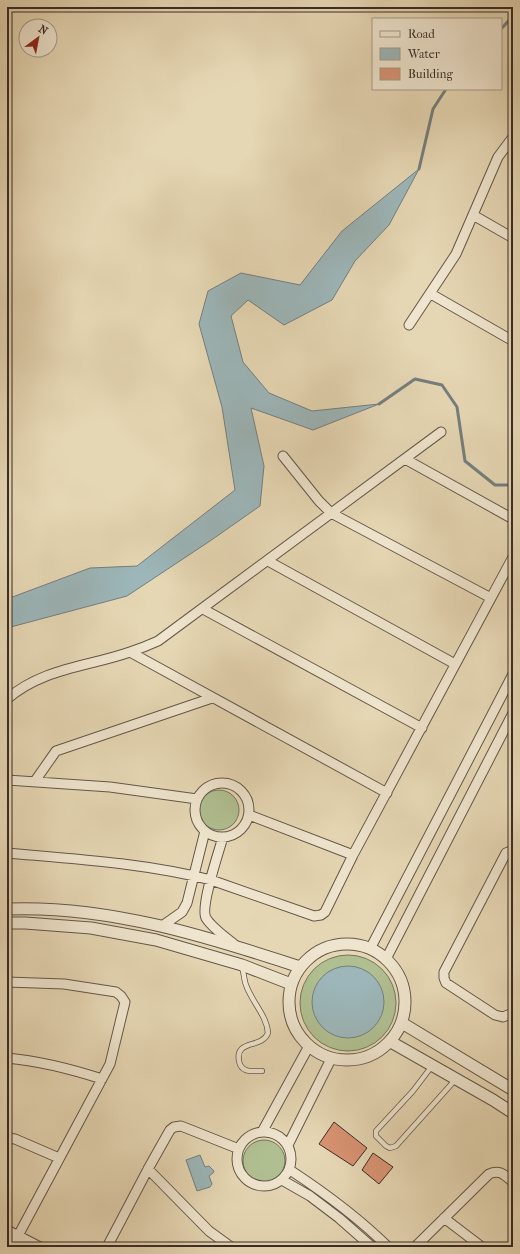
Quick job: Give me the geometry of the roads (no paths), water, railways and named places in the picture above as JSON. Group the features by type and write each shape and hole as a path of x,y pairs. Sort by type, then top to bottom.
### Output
{"street":[{"path":"409,325 431,294 456,254 498,157 511,143"},
{"path":"473,215 513,238"},
{"path":"431,294 513,341"},
{"path":"7,699 19,688 50,674 130,652 158,641 441,432"},
{"path":"283,456 319,501 331,513 491,598"},
{"path":"405,459 513,518"},
{"path":"7,853 112,862 194,876 211,880 314,916 320,915 325,912 353,855 513,557"},
{"path":"268,560 455,664"},
{"path":"203,609 422,728"},
{"path":"130,652 387,793"},
{"path":"370,949 513,674"},
{"path":"35,781 56,750 212,698"},
{"path":"386,959 513,713"},
{"path":"7,780 110,787 197,799"},
{"path":"216,783 230,784 241,790 246,798 249,806 249,815 246,823 240,830 232,835 223,837 214,836 200,825 196,817 195,808 197,799 208,786 216,783"},
{"path":"249,815 353,855"},
{"path":"162,926 182,912 187,902 206,831"},
{"path":"223,837 204,911 206,917 237,946"},
{"path":"513,850 506,853 444,972 444,978 446,983 495,1015 503,1017 513,1013"},
{"path":"7,909 25,908 93,914 162,926 237,946 300,967"},
{"path":"7,923 91,928 156,940 242,965 291,984"},
{"path":"351,944 370,949 386,959 400,978 406,1000 402,1023 391,1042 374,1055 353,1061 331,1059 309,1046 295,1028 289,1006 291,984 300,967 314,954 332,946 351,944"},
{"path":"7,982 64,984 116,992 125,1002 110,1064 12,1247"},
{"path":"402,1023 512,1089"},
{"path":"391,1042 513,1113"},
{"path":"262,1132 309,1046"},
{"path":"7,1058 60,1066 102,1080"},
{"path":"288,1145 331,1059"},
{"path":"111,1245 148,1169 170,1130 174,1127 181,1126 238,1149"},
{"path":"262,1132 272,1133 281,1137 288,1145 292,1157 290,1170 282,1180 273,1185 263,1186 253,1184 245,1178 239,1169 237,1159 238,1149 244,1140 252,1134 262,1132"},
{"path":"7,1138 15,1139 59,1158"},
{"path":"148,1169 209,1231 231,1247"},
{"path":"290,1170 330,1196 372,1231 388,1247"},
{"path":"415,1247 489,1174 495,1171 502,1173 513,1182"},
{"path":"282,1180 310,1196 340,1218 372,1247"},
{"path":"444,1218 482,1247"},
{"path":"7,1230 40,1247"}],"lane":[{"path":"242,965 246,986 258,1005 267,1026 268,1034 264,1040 242,1048 238,1054 240,1067 244,1069 262,1071"},
{"path":"432,1066 413,1091 376,1131 376,1136 386,1146 390,1148 396,1146 456,1079"}],"water":[{"path":"419,169 389,225 355,261 332,300 284,325 248,300 231,316 243,362 269,393 312,411 379,404 313,430 251,408 264,466 260,506 127,596 7,628 7,599 90,568 137,566 235,490 222,407 199,324 208,291 241,273 300,285 342,231"},
{"path":"341,966 355,966 362,968 374,976 382,988 384,1002 382,1016 374,1028 362,1036 355,1038 341,1038 334,1036 322,1028 314,1016 312,1009 312,995 314,988 322,976 334,968"},
{"path":"200,1155 205,1167 209,1166 214,1171 209,1176 212,1184 210,1187 197,1191 186,1160"}],"waterway":[{"path":"502,28 513,16"},
{"path":"419,169 433,109 445,90"},
{"path":"379,404 415,379 442,385 457,407 465,461 495,485 513,485"}]}
